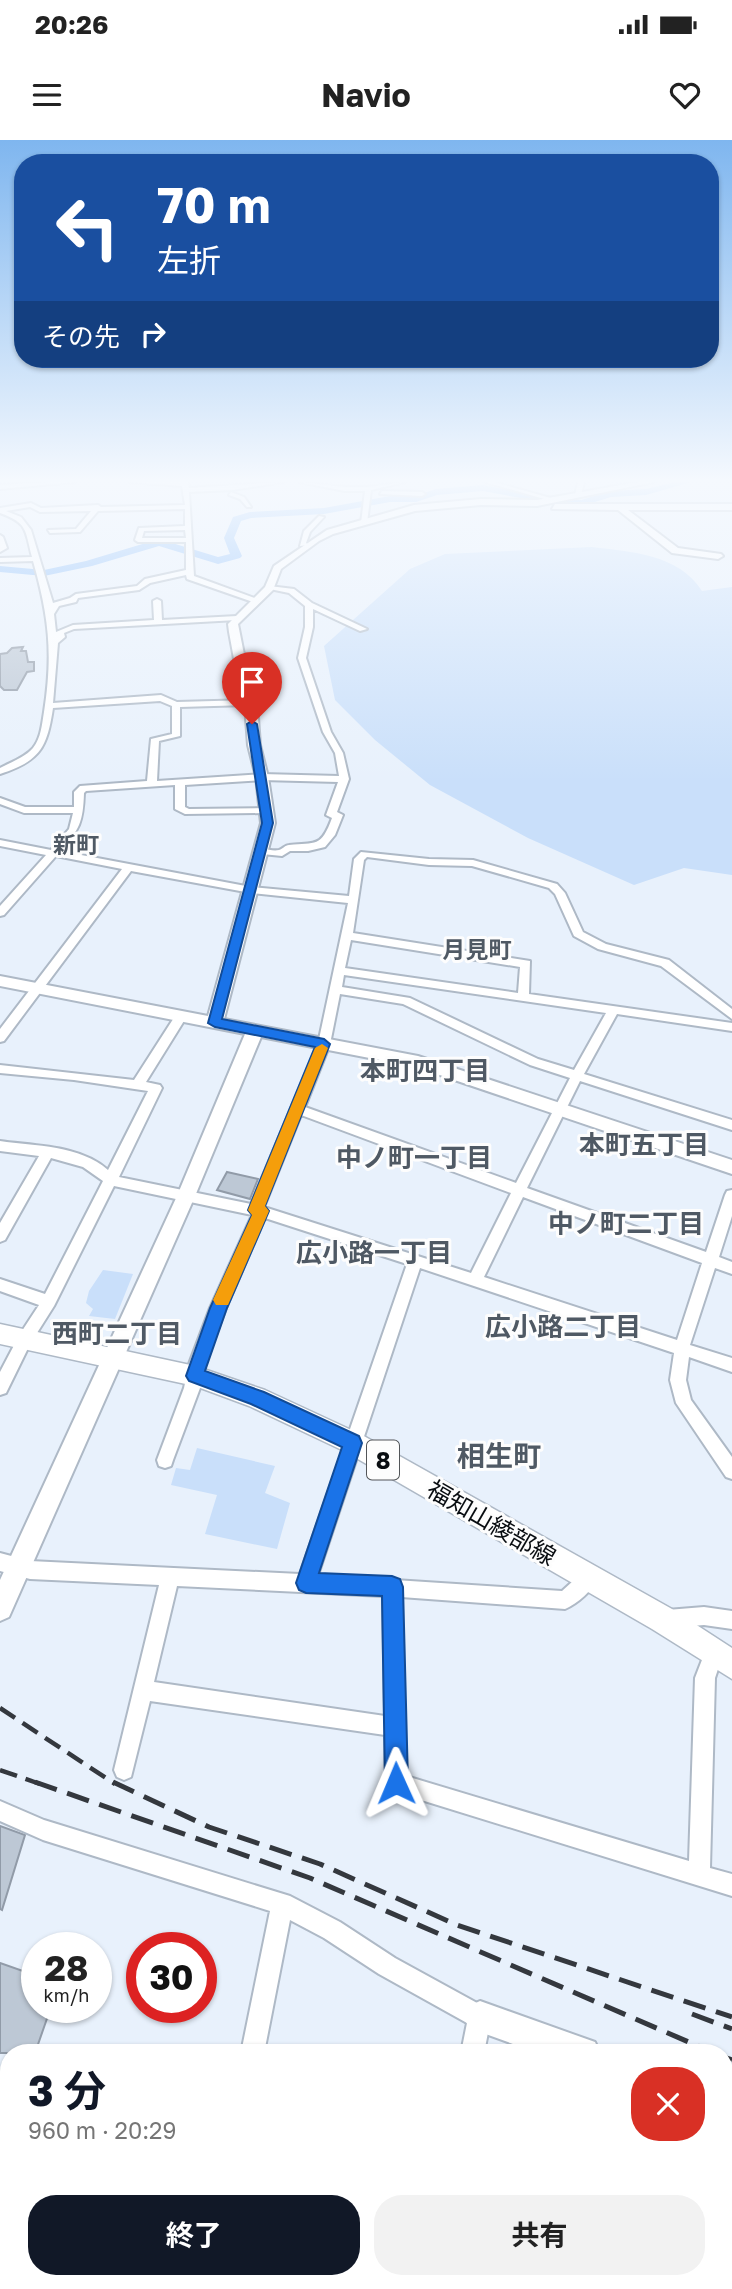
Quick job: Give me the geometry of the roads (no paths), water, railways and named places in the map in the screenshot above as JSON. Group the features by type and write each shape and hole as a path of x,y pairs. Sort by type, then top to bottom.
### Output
{"main road":[{"path":"272,582 270,588 237,618 234,632 248,702 251,704 254,744 262,777 268,823 215,1023 418,1062 732,1167"},
{"path":"0,1608 10,1565 112,1357 186,1196 255,1031"},
{"name":"福知山綾部線","path":"0,1334 195,1376 257,1398 353,1443 662,1619 723,1660"},
{"path":"480,2017 558,2044"}],"street":[{"path":"0,771 22,761 37,749 44,736 54,642 42,582"},
{"path":"50,615 56,604 74,600 76,596 139,588 146,582"},
{"path":"200,582 256,600"},
{"path":"270,588 291,591 309,605 363,629"},
{"path":"157,601 158,621"},
{"path":"200,604 202,618"},
{"path":"262,851 282,853 288,848 316,849 324,844 338,816 331,815 344,779 339,753 327,732 302,658 309,627 309,605"},
{"path":"54,642 61,637 60,632 63,629 74,627 237,618"},
{"path":"49,706 160,698 176,705 248,702"},
{"path":"152,783 155,739 176,736 176,705"},
{"path":"0,913 74,830 79,792 83,788 262,777 344,779"},
{"path":"180,781 180,809 188,813 266,810"},
{"path":"0,801 24,810 78,810"},
{"path":"0,843 251,890 354,900"},
{"path":"165,1460 218,1308 324,1044 354,900 359,859 365,853 429,862 473,863 552,886 559,893 578,934 601,947 665,963 732,1015"},
{"path":"0,1038 128,868"},
{"path":"347,936 526,964 523,996"},
{"path":"340,971 732,1027"},
{"path":"0,981 215,1023"},
{"path":"336,990 407,1001 534,1062 732,1125"},
{"path":"475,1281 558,1110 614,1009"},
{"path":"138,1085 181,1016"},
{"path":"0,1069 156,1088 49,1302 25,1339 0,1388"},
{"path":"297,1108 732,1268"},
{"path":"0,1146 75,1158 103,1171 110,1180 258,1211 732,1365"},
{"path":"0,1236 47,1154"},
{"path":"732,1195 682,1347 678,1380 684,1403 732,1471"},
{"path":"306,1583 415,1261"},
{"path":"0,1284 49,1302"},
{"path":"10,1565 30,1570 392,1587 565,1600 589,1578"},
{"path":"124,1770 170,1576"},
{"path":"392,1587 396,1783 732,1885"},
{"path":"662,1619 704,1616 732,1620"},
{"path":"699,1875 705,1678 723,1660"},
{"path":"143,1690 395,1727"},
{"path":"0,1811 43,1830 282,1904 332,1930 387,1966 480,2017 474,2044"},
{"path":"254,2044 282,1904"}],"railway":[{"path":"0,1708 115,1784"},
{"path":"0,1770 40,1784"},
{"path":"35,1782 310,1878 693,2044"},
{"path":"113,1782 209,1827 320,1864 457,1925 732,2017"},
{"path":"692,2014 732,2029"}],"district":[{"name":"新町","path":"76,844"},
{"name":"月見町","path":"477,949"},
{"name":"本町四丁目","path":"425,1070"},
{"name":"本町五丁目","path":"644,1144"},
{"name":"中ノ町一丁目","path":"414,1157"},
{"name":"中ノ町二丁目","path":"626,1223"},
{"name":"広小路一丁目","path":"374,1252"},
{"name":"広小路二丁目","path":"563,1326"},
{"name":"西町二丁目","path":"117,1333"},
{"name":"相生町","path":"499,1455"}]}
